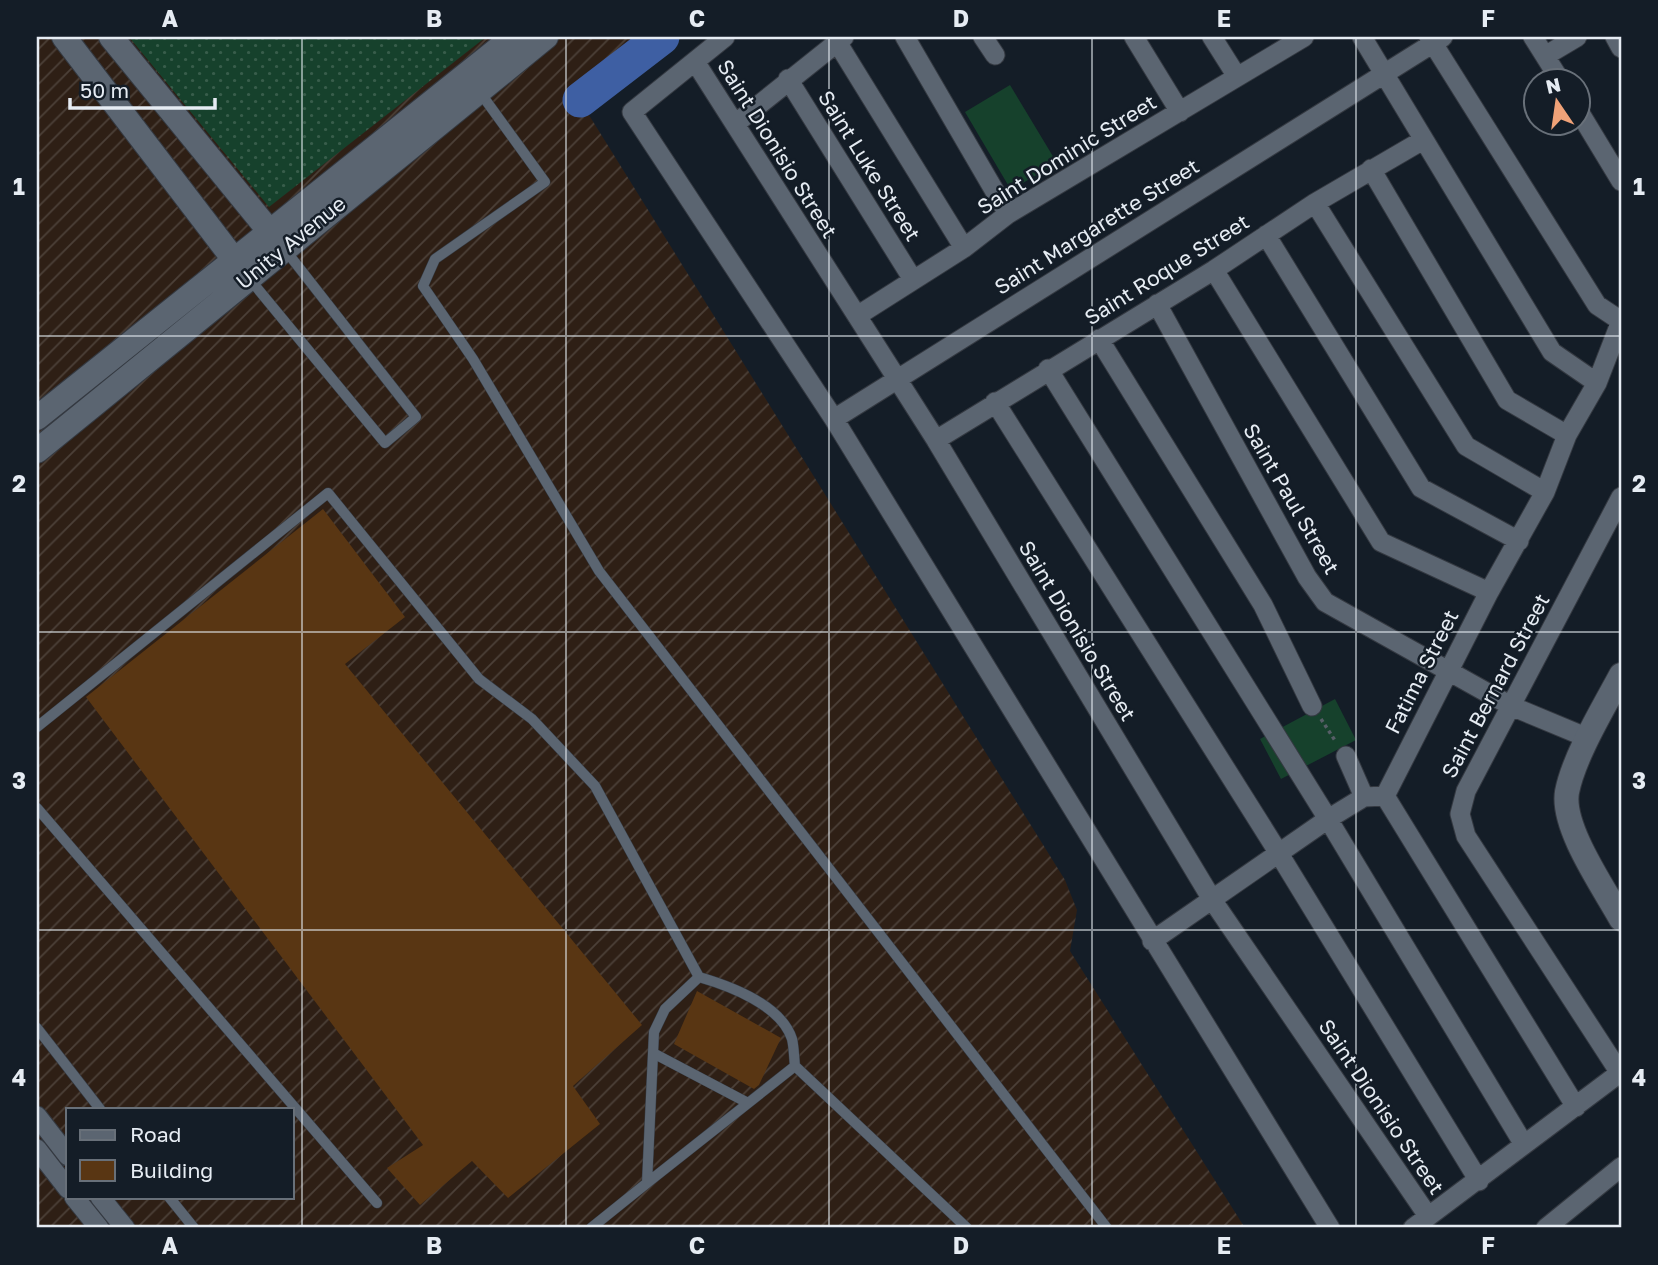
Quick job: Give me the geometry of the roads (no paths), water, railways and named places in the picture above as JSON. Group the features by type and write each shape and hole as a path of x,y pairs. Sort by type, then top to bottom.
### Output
{"street":[{"path":"64,37 241,268"},
{"path":"111,37 277,240"},
{"name":"Unity Avenue","path":"277,240 513,37"},
{"name":"Unity Avenue","path":"37,418 479,91 546,37"},
{"path":"725,37 696,63 632,111 834,419 1330,1228"},
{"path":"905,37 1008,214"},
{"path":"983,37 995,55"},
{"path":"1134,37 1180,112"},
{"path":"1212,37 1236,75"},
{"name":"Saint Dominic Street","path":"857,316 912,278 964,248 1008,214 1180,112 1283,42 1304,37"},
{"path":"1362,37 1552,352 1597,383"},
{"path":"1533,37 1551,66"},
{"path":"1545,56 1577,37"},
{"path":"1615,37 1621,48"},
{"path":"1435,39 1597,305 1621,321"},
{"name":"Saint Margarette Street","path":"834,419 1435,39"},
{"path":"735,124 788,79 841,40 964,248"},
{"name":"Saint Dionisio Street","path":"696,63 936,440 1213,901 1420,1222"},
{"name":"Saint Luke Street","path":"788,79 912,278"},
{"path":"1592,134 1621,181"},
{"name":"Saint Roque Street","path":"936,440 1048,369 1214,270 1315,203 1423,140"},
{"path":"1371,169 1507,400 1567,435"},
{"path":"1315,203 1466,446 1545,492"},
{"path":"1266,234 1422,488 1519,541"},
{"name":"Unity Avenue","path":"37,451 241,268"},
{"path":"1214,270 1381,542 1489,592"},
{"name":"Saint Paul Street","path":"1157,304 1307,578 1325,602 1511,706 1588,738"},
{"name":"Fatima Street","path":"1385,796 1489,592 1545,492 1567,435 1597,383 1621,321"},
{"path":"1100,339 1263,605 1312,706"},
{"path":"1048,369 1328,819 1523,1143"},
{"path":"995,402 1278,852 1479,1181"},
{"name":"Saint Bernard Street","path":"1620,1072 1462,827 1461,802 1621,497"},
{"path":"1621,675 1588,738 1567,793 1570,819 1582,848 1621,919"},
{"path":"1346,756 1364,797"},
{"path":"1152,941 1328,819 1364,797 1385,796 1576,1107"},
{"path":"1420,1222 1479,1181 1523,1143 1576,1107 1620,1072"},
{"path":"40,1129 66,1154"},
{"path":"37,1149 66,1186"},
{"path":"1546,1228 1621,1167"},
{"path":"75,1198 99,1228"},
{"path":"101,1198 125,1228"}],"lane":[{"path":"479,91 545,182 435,259 423,286 472,359 599,571 1107,1228"},
{"path":"241,268 385,443 416,417 277,240"},
{"path":"37,727 328,493 480,679 532,719 595,786 699,977 736,988 757,1001 785,1026 792,1039 795,1066 967,1228"},
{"path":"37,808 377,1203"},
{"path":"647,1183 654,1032 665,1009 699,977"},
{"path":"37,1028 99,1108"},
{"path":"653,1053 748,1102"},
{"path":"591,1228 795,1066"},
{"path":"170,1198 194,1228"}],"waterway":[{"path":"580,100 662,37"}]}
